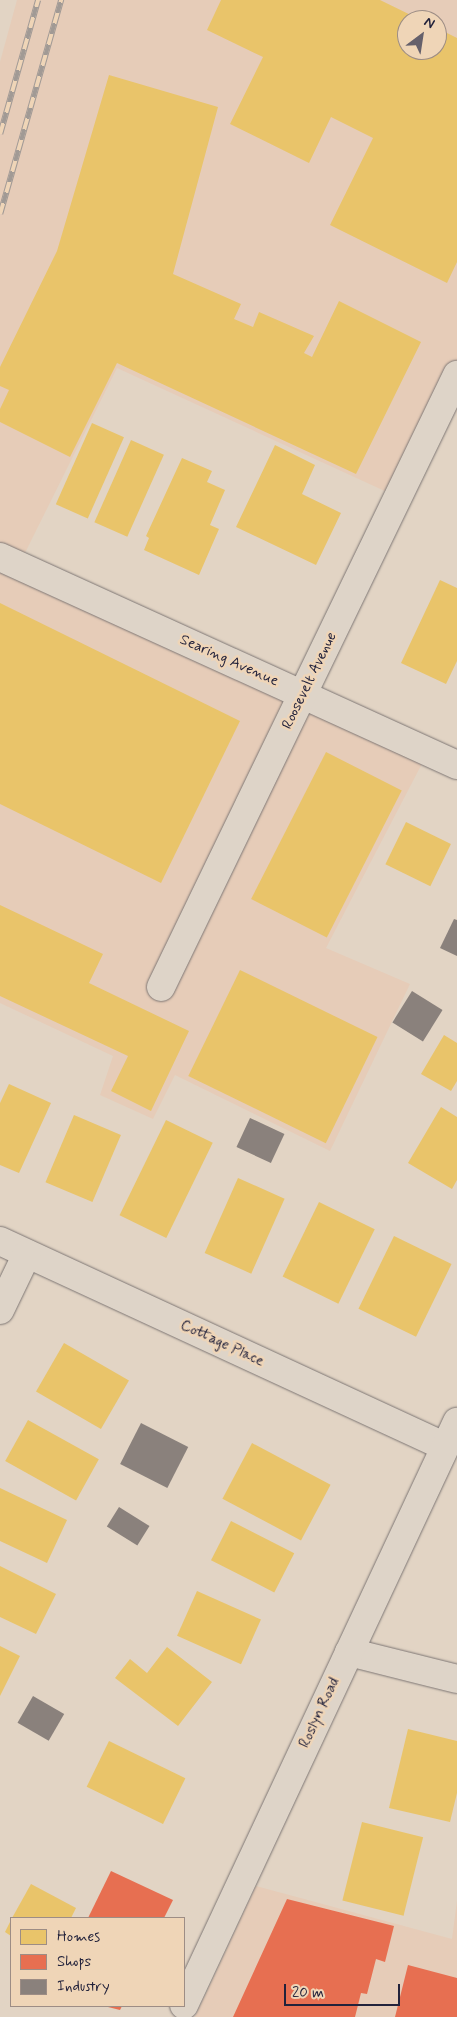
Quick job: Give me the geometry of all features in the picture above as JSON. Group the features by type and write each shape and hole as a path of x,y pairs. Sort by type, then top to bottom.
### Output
{"street":[{"name":"Roosevelt Avenue","path":"161,987 457,375"},
{"name":"Searing Avenue","path":"0,557 457,765"},
{"name":"Cottage Place","path":"0,1241 445,1447"},
{"path":"0,1310 27,1254"},
{"name":"Roslyn Road","path":"185,2003 457,1422"},
{"path":"349,1652 457,1679"}],"shaded area":[{"path":"17,0 457,0 457,379 400,498 117,368 18,567 427,754 326,948 410,984 330,1151 175,1075 153,1119 100,1095 113,1056 0,1003 0,62"},
{"path":"256,1886 452,1939 457,1901 457,2017 195,2017"}],"building: Homes":[{"path":"221,0 380,0 400,10 397,10 397,60 447,60 447,33 457,38 457,262 447,283 330,225 373,138 331,117 309,163 230,124 263,57 207,30"},
{"path":"109,75 218,107 173,274 241,304 234,319 253,327 259,312 314,336 304,353 312,357 339,301 421,342 356,474 117,363 70,457 0,422 0,409 9,390 0,386 0,367 57,251"},
{"path":"92,423 124,437 88,519 56,504"},
{"path":"131,440 164,455 127,537 94,522"},
{"path":"275,445 315,465 302,494 341,513 316,565 236,527"},
{"path":"182,458 212,471 207,482 225,490 210,525 219,529 199,575 144,550 149,538 146,536"},
{"path":"440,580 457,588 457,661 446,684 401,663"},
{"path":"0,603 240,721 161,883 0,804"},
{"path":"326,752 402,791 327,938 251,899"},
{"path":"406,822 451,844 430,886 385,864"},
{"path":"0,905 103,954 89,983 189,1031 151,1111 111,1091 128,1056 0,996"},
{"path":"240,970 378,1037 326,1143 188,1076"},
{"path":"444,1035 457,1043 457,1081 451,1091 421,1074"},
{"path":"9,1084 51,1103 19,1173 0,1165 0,1103"},
{"path":"441,1107 457,1117 457,1180 452,1189 408,1163"},
{"path":"74,1115 121,1135 92,1202 45,1182"},
{"path":"166,1120 213,1143 166,1238 120,1215"},
{"path":"238,1178 285,1199 251,1274 205,1253"},
{"path":"319,1202 375,1229 338,1304 283,1277"},
{"path":"394,1236 452,1264 416,1337 358,1309"},
{"path":"64,1343 129,1380 101,1429 36,1391"},
{"path":"28,1420 99,1459 76,1500 5,1461"},
{"path":"252,1443 331,1485 301,1540 222,1499"},
{"path":"0,1488 67,1520 47,1563 0,1541"},
{"path":"231,1521 294,1553 274,1592 211,1560"},
{"path":"0,1566 56,1594 36,1634 0,1617"},
{"path":"197,1591 261,1619 241,1664 177,1636"},
{"path":"0,1646 20,1656 0,1696"},
{"path":"167,1647 212,1682 178,1726 115,1678 130,1659 147,1673"},
{"path":"408,1729 457,1741 457,1793 450,1822 389,1808"},
{"path":"109,1741 185,1778 163,1824 87,1787"},
{"path":"362,1822 423,1837 404,1916 342,1901"},
{"path":"31,1884 76,1908 72,1917 13,1917"},
{"path":"10,1922 10,1935 5,1932"}],"building: Shops":[{"path":"111,1871 173,1900 164,1917 88,1917"},
{"path":"287,1899 394,1926 385,1962 376,1959 367,1994 361,1993 355,2017 233,2017"},
{"path":"408,1965 457,1978 457,2017 395,2017"},
{"path":"108,2007 122,2007 120,2010"}],"building: Industry":[{"path":"454,919 457,920 457,956 440,948"},
{"path":"412,991 443,1010 423,1041 392,1022"},
{"path":"250,1118 284,1134 271,1163 236,1147"},
{"path":"141,1423 188,1447 167,1488 120,1464"},
{"path":"119,1507 150,1526 137,1546 107,1527"},
{"path":"33,1696 64,1714 49,1741 18,1723"}],"railway":[{"path":"0,134 38,0"},
{"path":"0,214 61,0"}]}
